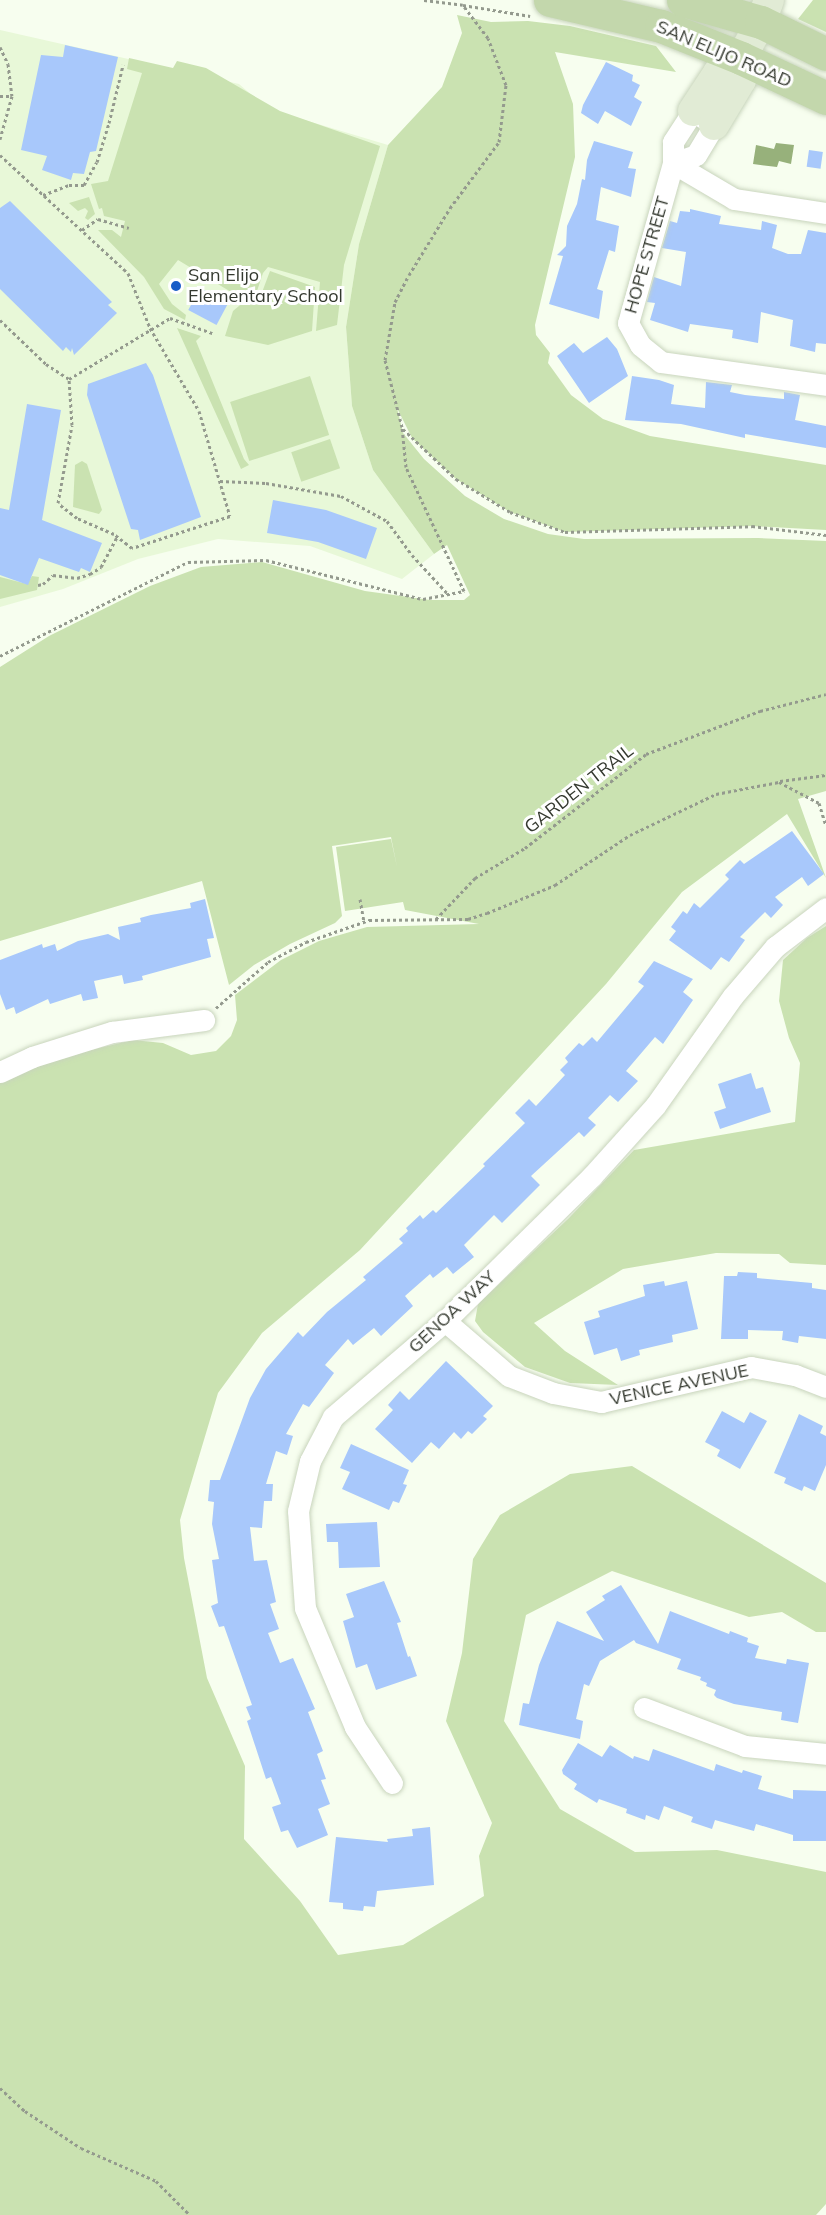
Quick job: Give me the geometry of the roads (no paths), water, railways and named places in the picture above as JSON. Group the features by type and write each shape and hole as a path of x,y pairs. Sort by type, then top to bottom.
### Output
{"main road":[{"name":"SAN ELIJO ROAD","path":"683,0 765,11 826,54"},
{"name":"SAN ELIJO ROAD","path":"543,9 661,26 741,58 826,98"}],"street":[{"path":"741,58 765,11"},
{"name":"HOPE STREET","path":"741,58 718,73 703,118 673,141 673,163 628,323 640,345 661,362 826,385"},
{"path":"673,163 734,199 826,213"},
{"name":"GENOA WAY","path":"392,1783 355,1727 305,1608 298,1511 310,1461 333,1416 445,1321 592,1176 655,1106 733,996 775,946 826,908"},
{"path":"0,1072 32,1057 112,1032 204,1020"},
{"name":"VENICE AVENUE","path":"445,1321 509,1376 553,1393 601,1402 752,1367 795,1375 826,1386"},
{"path":"644,1708 745,1746 826,1754"}],"place":[{"name":"San Elijo Elementary School","path":"176,286"}]}
